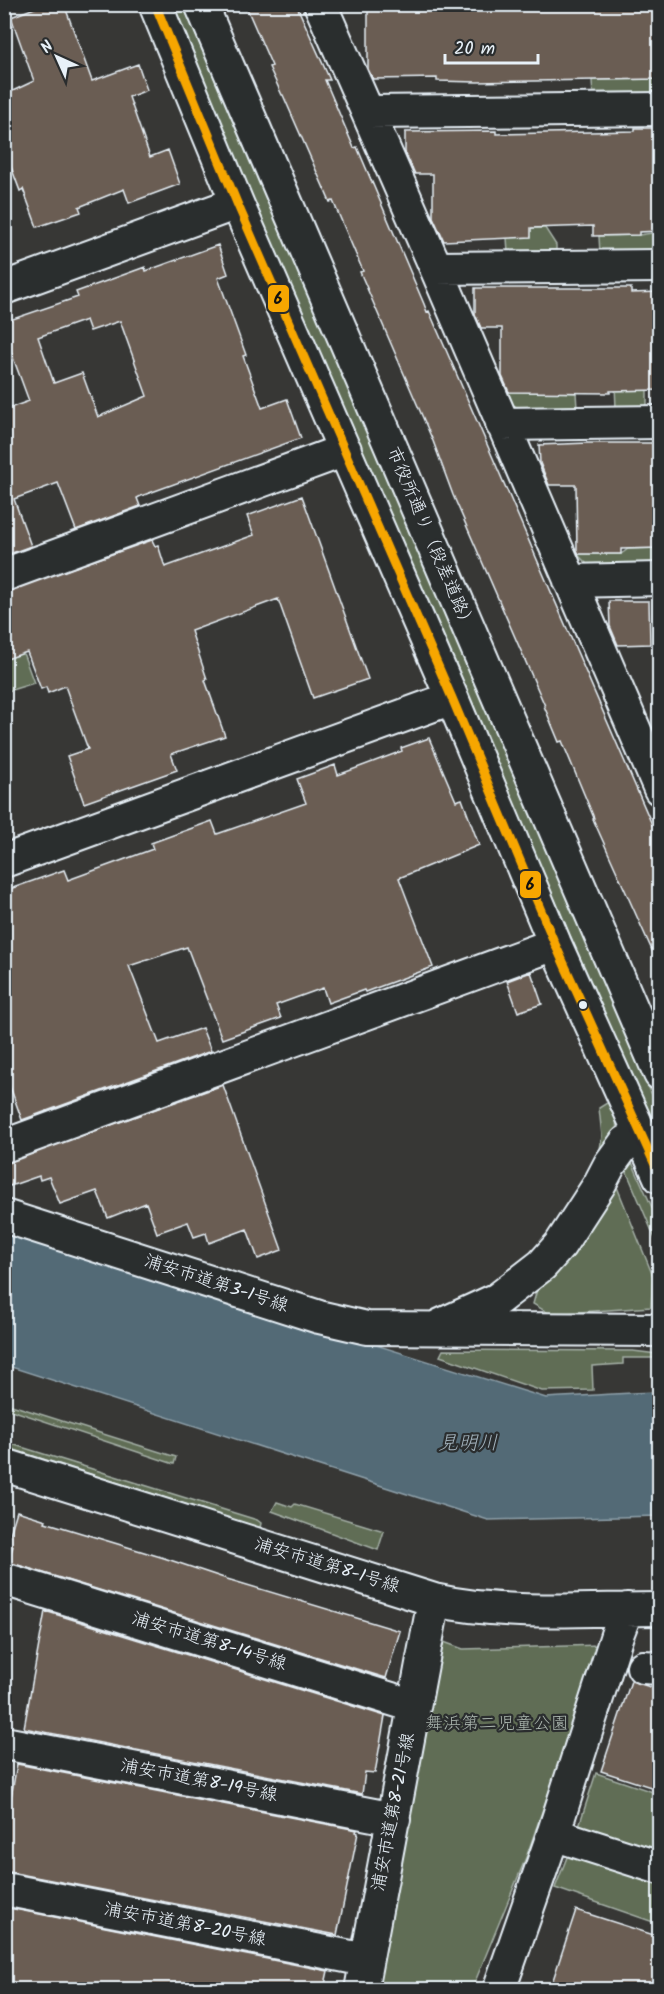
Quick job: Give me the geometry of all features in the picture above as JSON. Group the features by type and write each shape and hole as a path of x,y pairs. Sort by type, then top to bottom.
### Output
{"street":[{"path":"154,4 555,944 660,1177"},
{"name":"市役所通り（段差道路）","path":"201,4 660,1074"},
{"path":"320,4 570,581 648,734 660,789"},
{"path":"368,112 660,109"},
{"path":"4,288 237,203"},
{"path":"436,268 660,266"},
{"path":"502,424 660,422"},
{"path":"4,574 345,450"},
{"path":"570,581 660,579"},
{"path":"4,861 452,698"},
{"path":"4,1146 555,944"},
{"path":"432,1329 498,1299 542,1265 560,1245 626,1142 642,1134"},
{"name":"浦安市道第3-1号線","path":"4,1216 320,1317 367,1328 660,1330"},
{"name":"浦安市道第8-1号線","path":"4,1465 434,1600 463,1606 508,1609 660,1609"},
{"name":"浦安市道第8-14号線","path":"4,1579 414,1706"},
{"name":"浦安市道第8-21号線","path":"364,1975 434,1600"},
{"path":"505,1976 627,1609"},
{"name":"浦安市道第8-19号線","path":"4,1743 394,1819"},
{"path":"553,1834 658,1864"},
{"name":"浦安市道第8-20号線","path":"4,1889 364,1975"}],"green space":[{"path":"170,5 183,5 659,1111 659,1142"},
{"path":"659,79 659,97 593,97 592,80"},
{"path":"531,228 545,228 556,245 556,252 508,253 507,237"},
{"path":"659,232 659,253 600,254 599,236"},
{"path":"615,385 647,385 647,407 616,408"},
{"path":"502,392 576,393 577,408 520,409 510,403"},
{"path":"659,548 659,565 589,566 577,554 621,554 628,549"},
{"path":"23,653 34,683 5,692 4,660"},
{"path":"610,1101 617,1128 605,1154 600,1149 602,1136 599,1108"},
{"path":"631,1160 659,1223 659,1248 623,1163"},
{"path":"615,1182 653,1276 651,1307 550,1314 533,1304 538,1286"},
{"path":"443,1350 633,1351 657,1354 658,1358 623,1358 623,1364 592,1366 593,1390 542,1391 440,1356"},
{"path":"5,1403 176,1457 174,1464 5,1408"},
{"path":"5,1442 257,1520 261,1523 260,1528 5,1447"},
{"path":"277,1502 292,1507 295,1504 384,1531 378,1550 272,1511"},
{"name":"舞浜第二児童公園","path":"441,1641 463,1649 600,1645 527,1855 472,1989 375,1990"},
{"path":"596,1773 659,1794 657,1844 644,1852 578,1829"},
{"path":"569,1852 659,1881 659,1924 555,1888"}],"water":[{"name":"見明川","path":"4,1229 546,1398 659,1392 659,1516 488,1520 5,1365"}],"building":[{"path":"45,4 64,4 92,81 138,64 147,90 129,97 150,157 168,150 180,184 129,203 124,189 79,207 81,212 37,227 23,189 20,191 4,148 4,95 34,81 11,17"},
{"path":"245,4 296,4 330,80 325,80 354,148 357,147 660,843 660,968 593,819 562,741 559,742 360,272 363,271 333,201 330,202 269,67 272,66"},
{"path":"368,4 660,4 660,79 477,82 437,81 437,78 373,79 368,69"},
{"path":"635,128 660,128 660,231 639,232 639,235 593,236 593,226 531,228 531,237 444,241 433,217 433,174 415,174 405,152 405,132 496,131 496,134 635,131"},
{"path":"218,245 228,274 218,278 246,355 243,356 262,408 287,399 301,438 141,496 137,498 140,506 76,530 58,483 14,499 31,546 4,556 4,410 29,401 4,333 4,322 78,297 76,292 145,267 146,271","holes":["86,320 90,331 120,321 147,396 98,417 82,373 54,383 38,337"]},
{"path":"475,288 631,288 631,293 660,292 660,390 610,391 610,393 509,392 502,376 502,328 481,328 475,314"},
{"path":"660,443 660,548 621,549 621,554 579,554 577,550 576,485 549,485 540,463 539,445"},
{"path":"302,496 368,679 313,698 278,599 191,631 225,736 171,754 177,770 84,803 67,756 88,749 65,686 48,693 46,687 41,689 27,652 4,660 4,592 152,540 155,546 158,545 165,567 254,535 247,516"},
{"path":"609,601 649,601 650,644 618,645 610,626"},
{"path":"429,738 456,801 462,799 479,845 399,878 433,967 328,1003 323,988 276,1005 281,1018 222,1039 187,947 129,966 159,1043 202,1028 211,1051 22,1120 4,1070 4,891 64,870 68,880 153,849 151,843 212,821 217,834 306,803 297,779 335,765 338,775 402,751 401,748"},
{"path":"531,972 542,1004 518,1012 507,981"},
{"path":"223,1085 282,1250 258,1259 247,1229 209,1243 206,1233 194,1237 188,1222 157,1233 146,1203 108,1218 97,1191 60,1204 49,1177 40,1180 39,1176 10,1186 4,1172 4,1163"},
{"path":"17,1511 46,1520 45,1522 400,1631 386,1678 8,1562 13,1546 7,1544"},
{"path":"45,1611 385,1716 375,1773 365,1772 362,1794 24,1728"},
{"path":"631,1681 660,1690 660,1790 601,1771"},
{"path":"17,1764 357,1830 337,1935 4,1871 4,1836"},
{"path":"4,1907 328,1971 324,1989 4,1989"},
{"path":"576,1910 660,1937 660,1989 550,1989"}],"transit line":[{"name":"6","path":"155,4 237,203 452,698 555,944 660,1176"}]}
